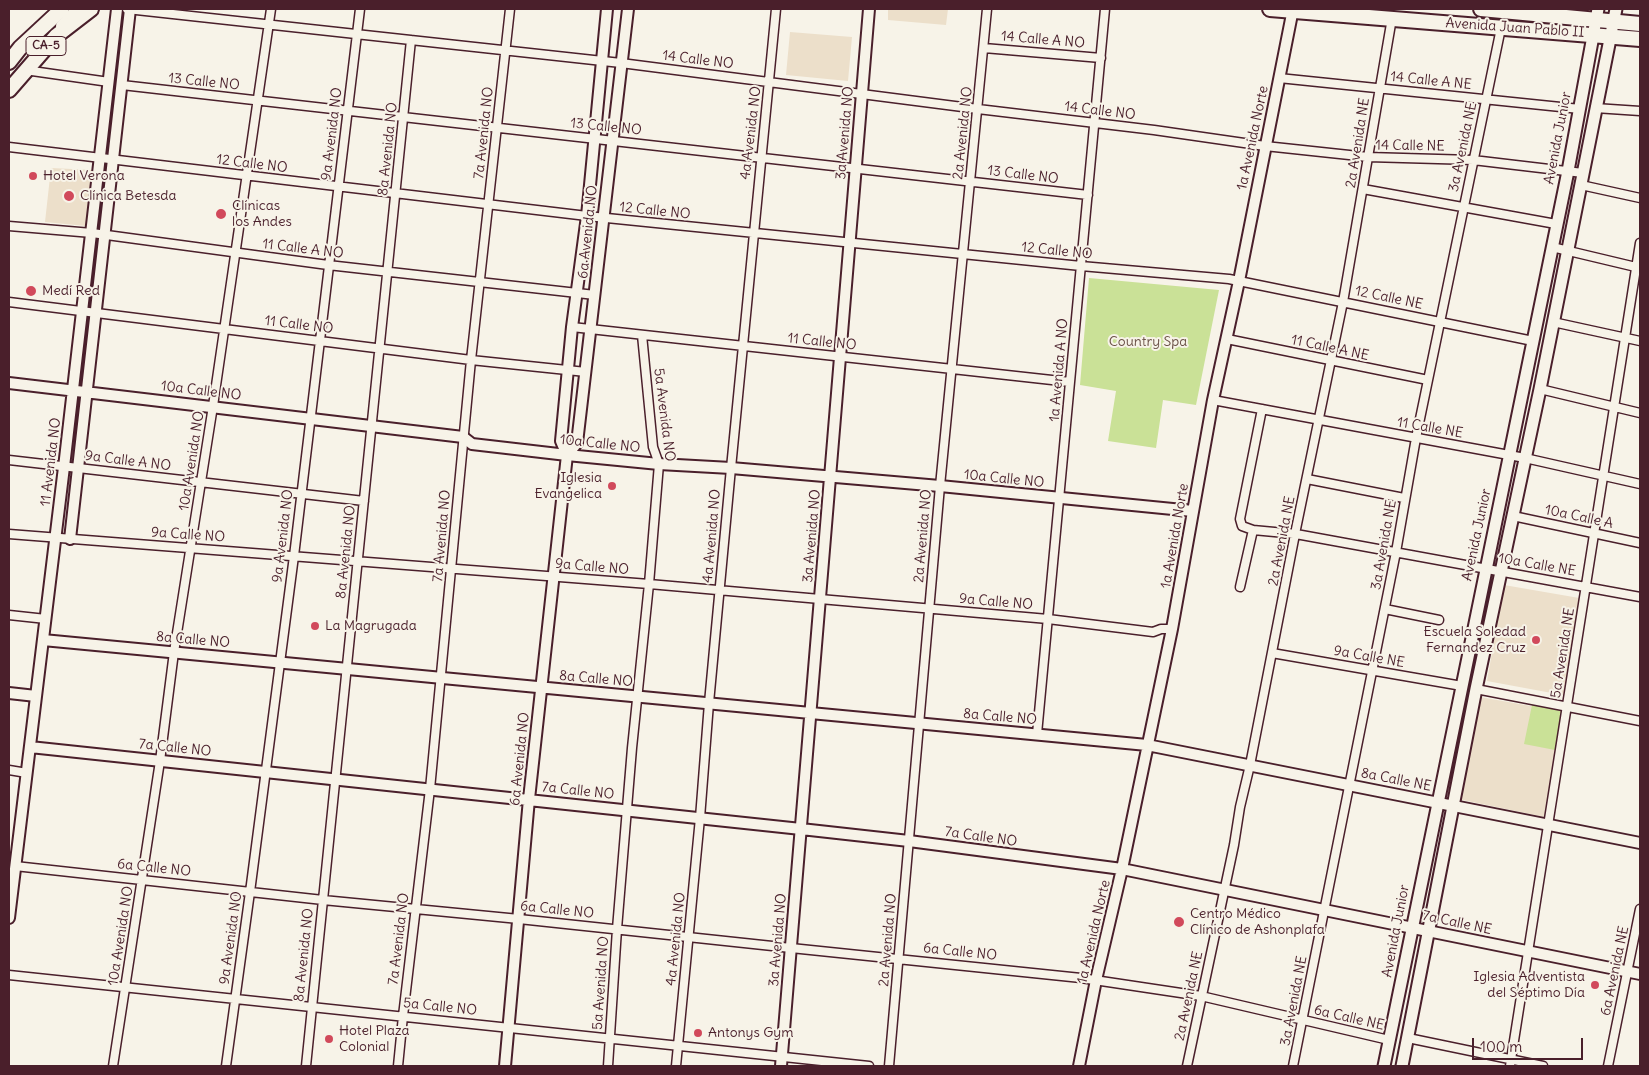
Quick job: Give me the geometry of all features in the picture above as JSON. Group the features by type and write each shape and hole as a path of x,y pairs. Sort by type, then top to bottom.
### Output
{"highway":[{"name":"CA-5","path":"9,62 20,48 62,9"},
{"name":"CA-5","path":"9,90 56,36 91,9"},
{"name":"Avenida Juan Pablo II","path":"1270,9 1640,39"},
{"name":"Avenida Juan Pablo II","path":"1481,9 1615,15 1640,24"}],"main road":[{"name":"Avenida Junior","path":"1384,1066 1508,455 1568,171 1597,14"},
{"path":"1402,1066 1476,689 1540,389 1615,15"}],"street":[{"path":"56,36 59,29 77,9"},
{"name":"11 Avenida NO","path":"9,918 15,866 13,852 27,773 56,538 117,9"},
{"name":"11 Avenida NO","path":"70,539 122,85 128,9"},
{"name":"14 Calle NO","path":"128,9 621,63 978,109 1095,122 1265,146"},
{"name":"10a Avenida NO","path":"114,1066 271,9"},
{"name":"9a Avenida NO","path":"226,1066 294,556 360,9"},
{"name":"7a Avenida NO","path":"398,1066 430,789 463,437 510,9"},
{"name":"6a Avenida NO","path":"505,1066 529,799 567,455 561,441 572,327 586,216 607,9"},
{"name":"6a Avenida NO","path":"567,455 577,443 628,9"},
{"name":"4a Avenida NO","path":"676,1066 731,468 776,9"},
{"name":"3a Avenida NO","path":"782,1062 869,9"},
{"name":"2a Avenida NO","path":"889,1066 940,486 987,9"},
{"name":"1a Avenida A NO","path":"1037,734 1105,9"},
{"name":"1a Avenida Norte","path":"1079,1066 1172,629 1214,400 1293,10"},
{"name":"2a Avenida NE","path":"1187,1066 1344,302 1392,18"},
{"name":"3a Avenida NE","path":"1294,1066 1385,609 1404,498 1500,28"},
{"name":"8a Avenida NO","path":"306,1066 411,40"},
{"name":"14 Calle A NO","path":"984,48 1101,58"},
{"path":"26,70 109,82"},
{"name":"14 Calle A NE","path":"1280,78 1580,109"},
{"name":"13 Calle NO","path":"122,85 1088,195"},
{"path":"1595,108 1640,111"},
{"name":"14 Calle NE","path":"1265,146 1368,157 1473,160 1583,173"},
{"name":"12 Calle NO","path":"9,147 603,218 1239,281"},
{"path":"1581,185 1640,198"},
{"path":"1363,189 1556,224"},
{"name":"11 Calle A NO","path":"9,226 92,233 328,265 595,295"},
{"name":"5a Avenida NE","path":"1511,1063 1625,337 1638,268 1640,243"},
{"path":"1552,247 1638,268"},
{"name":"12 Calle NE","path":"1239,281 1533,341"},
{"name":"11 Calle NO","path":"9,302 471,360 586,372"},
{"path":"1553,322 1640,341"},
{"name":"11 Calle NO","path":"572,327 1070,382"},
{"name":"5a Avenida NO","path":"608,1066 636,696 649,584 659,464 653,447 642,335"},
{"name":"11 Calle A NE","path":"1226,339 1428,380"},
{"name":"10a Calle NO","path":"9,383 463,437 472,444 567,455 940,486 1193,511"},
{"path":"1540,389 1640,412"},
{"name":"11 Calle NE","path":"1214,400 1525,458 1640,484"},
{"path":"1240,587 1252,530 1242,526 1240,519 1262,409"},
{"name":"9a Calle A NO","path":"9,460 364,501"},
{"path":"1307,479 1404,498"},
{"name":"10a Calle A","path":"1513,516 1640,543"},
{"name":"10a Calle NE","path":"1252,530 1296,534 1640,597"},
{"name":"9a Calle NO","path":"9,534 649,584 1048,619 1153,632 1161,629 1172,629"},
{"path":"1385,609 1439,620"},
{"path":"9,615 46,619"},
{"name":"8a Calle NO","path":"43,640 1147,745"},
{"name":"9a Calle NE","path":"1272,653 1462,686"},
{"path":"1476,689 1640,721"},
{"path":"9,692 36,696"},
{"name":"8a Calle NE","path":"1147,745 1640,843"},
{"name":"7a Calle NO","path":"30,747 909,841 1122,869"},
{"path":"9,770 27,773"},
{"name":"6a Calle NO","path":"15,866 323,900 519,918 1096,980"},
{"name":"7a Calle NE","path":"1122,869 1640,974"},
{"name":"6a Avenida NE","path":"1608,1066 1640,909"},
{"name":"5a Calle NO","path":"9,975 678,1046 782,1062 869,1066"},
{"name":"6a Calle NE","path":"1096,980 1201,996 1389,1040"},
{"path":"1408,1038 1511,1063 1543,1066"}],"shaded area":[{"path":"888,9 948,9 946,25 888,20"},
{"path":"790,32 852,37 848,81 786,75"},
{"name":"Clínica Betesda","path":"51,168 93,170 86,226 45,222"},
{"name":"Escuela Soledad Fernandez Cruz","path":"1504,585 1585,599 1568,696 1487,681"},
{"path":"1480,697 1570,713 1549,818 1458,799"}],"green space":[{"name":"Country Spa","path":"1089,278 1219,290 1196,405 1163,400 1156,448 1108,441 1116,391 1080,385"},
{"path":"1532,705 1563,711 1555,750 1524,744"}],"place":[{"name":"Hotel Verona","path":"33,176"},
{"name":"Clínica Betesda","path":"69,196"},
{"name":"Clínicas los Andes","path":"221,214"},
{"name":"Medí Red","path":"31,291"},
{"name":"Iglesia Evangelica","path":"612,486"},
{"name":"La Magrugada","path":"315,626"},
{"name":"Escuela Soledad Fernandez Cruz","path":"1536,640"},
{"name":"Centro Médico Clínico de Ashonplafa","path":"1179,922"},
{"name":"Iglesia Adventista del Séptimo Día","path":"1595,985"},
{"name":"Antonys Gym","path":"698,1033"},
{"name":"Hotel Plaza Colonial","path":"329,1039"}]}
